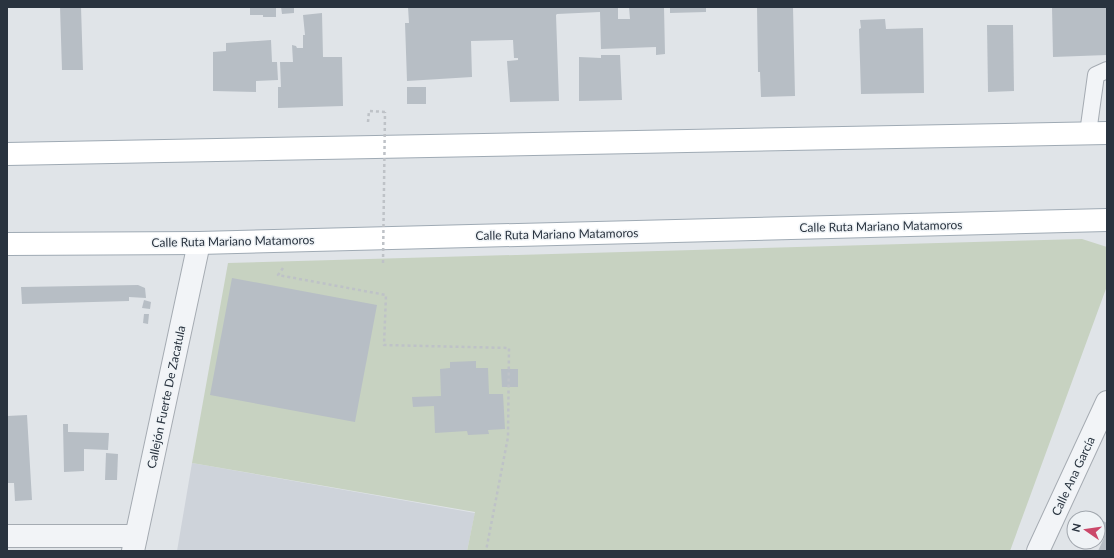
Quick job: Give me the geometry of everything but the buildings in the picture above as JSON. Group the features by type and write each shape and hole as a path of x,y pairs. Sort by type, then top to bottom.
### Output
{"main road":[{"path":"7,154 1098,133"},
{"name":"Calle Ruta Mariano Matamoros","path":"7,244 199,243 1107,220"}],"street":[{"name":"Callejón Fuerte De Zacatula","path":"135,543 199,243"},
{"name":"Calle Ana García","path":"1038,551 1105,409"},
{"path":"7,536 135,543"}],"lane":[{"path":"1098,133 1096,75 1107,70"}],"path":[{"path":"369,111 385,112 383,263 375,263"},
{"path":"291,267 283,267 278,275 386,295 384,345 509,348 508,437 486,551"}],"shaded area":[{"path":"192,463 475,513 467,551 177,551"}],"green space":[{"path":"1082,239 1107,247 1107,286 1010,551 467,551 475,512 192,463 228,263"}]}
